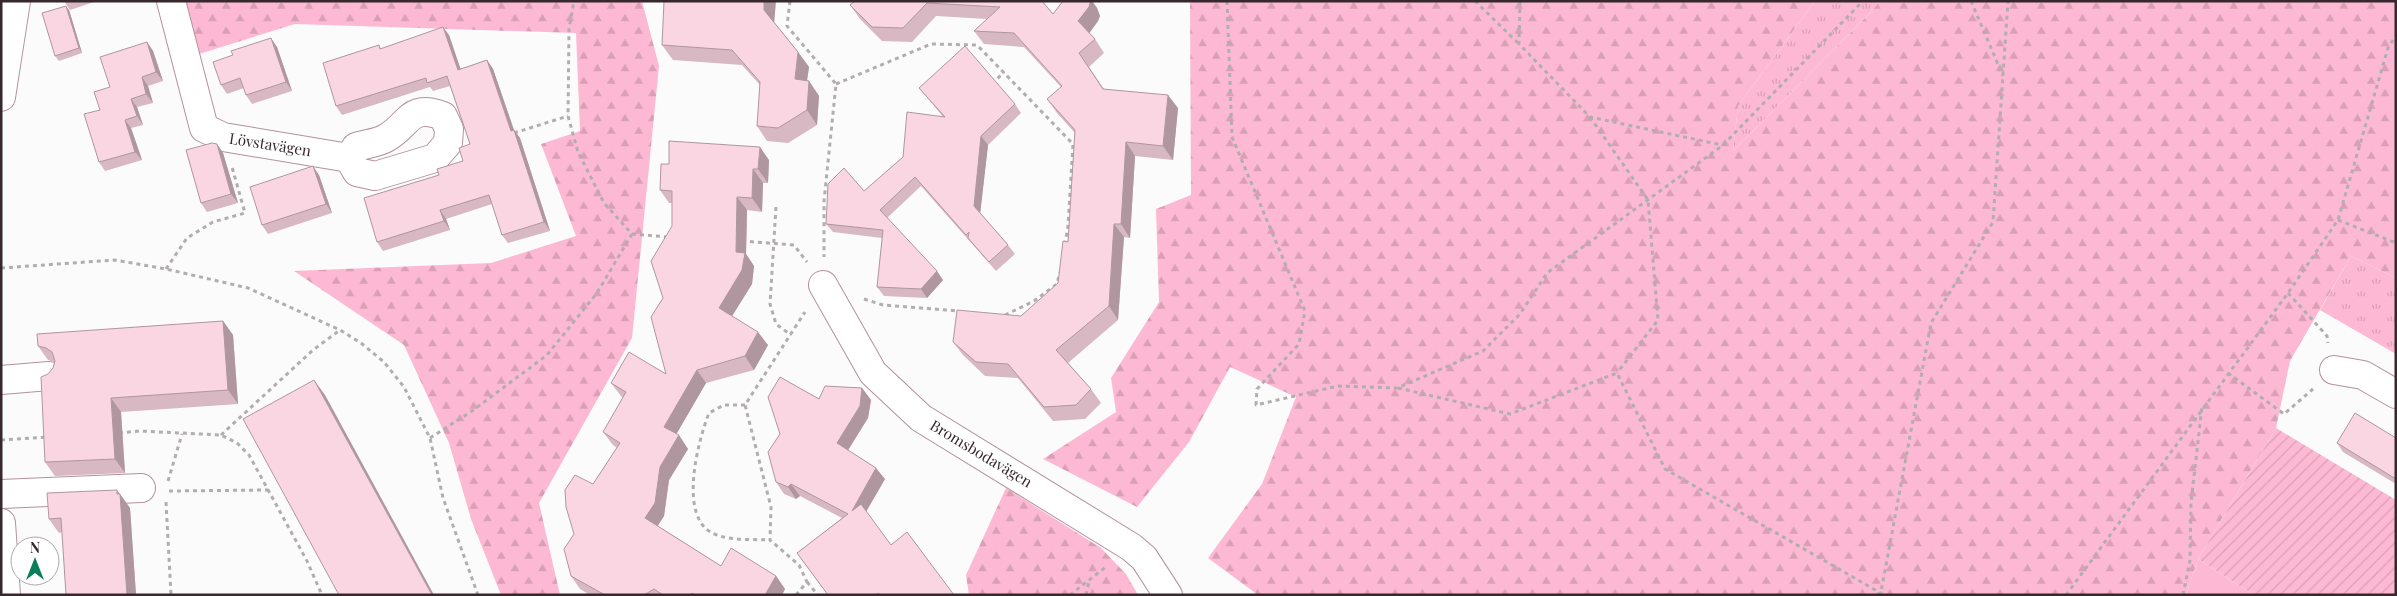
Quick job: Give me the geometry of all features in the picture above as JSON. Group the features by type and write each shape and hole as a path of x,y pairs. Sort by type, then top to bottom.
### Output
{"street":[{"path":"1,98 6,34 16,1"},
{"path":"170,1 214,133"},
{"name":"Lövstavägen","path":"214,133 349,158"},
{"name":"Bromsbodavägen","path":"823,285 874,372 921,418 1131,547 1144,558 1168,595"},
{"path":"2334,370 2363,375 2396,394"},
{"path":"1,380 50,376"},
{"path":"1,494 141,488"},
{"path":"1,524 6,595"}],"path":[{"path":"574,1 569,29 568,116 578,152 604,203 632,234 670,237"},
{"path":"770,540 771,507 745,405 823,285 824,201 836,84 787,26 790,1"},
{"path":"1227,1 1232,136 1305,310 1299,344 1257,389 1256,405 1338,386 1397,388 1510,414 1617,374 1658,320 1648,200 1590,118 1475,1"},
{"path":"1519,44 1520,1"},
{"path":"1397,388 1483,351 1520,314 1547,273 1722,146 1863,1"},
{"path":"1971,1 2003,76"},
{"path":"1877,595 1881,592 1931,323 1993,222 2008,1"},
{"path":"2066,595 2202,407 2288,293 2338,220 2388,48 2396,35"},
{"path":"836,84 931,44 977,45 1073,144 1065,246"},
{"path":"990,86 1004,72"},
{"path":"511,134 568,116"},
{"path":"1590,118 1722,146"},
{"path":"166,269 187,238 214,222 245,213 214,133"},
{"path":"776,207 770,304 776,324 791,335"},
{"path":"2338,220 2396,242"},
{"path":"430,438 472,411 547,355 597,293 632,234"},
{"path":"736,241 794,245 823,285 883,305 968,312"},
{"path":"1,268 115,260 166,269 248,288 340,330 384,362 404,387 430,438 443,498 478,595"},
{"path":"997,314 1006,315 1034,302 1057,284 1061,265"},
{"path":"2228,374 2284,414 2334,370 2327,336 2288,293"},
{"path":"221,435 313,350 340,330"},
{"path":"1617,374 1666,469 1884,595"},
{"path":"745,405 724,405 708,413 700,436 694,474 694,501 701,525 716,535 770,540 799,565 807,582 818,595"},
{"path":"2183,595 2190,560 2191,502 2202,407"},
{"path":"112,433 140,431 221,435 237,443 249,456 307,561 322,595"},
{"path":"182,434 165,491 268,490"},
{"path":"1,440 54,437"},
{"path":"166,500 171,595"},
{"path":"1070,595 1131,547"},
{"path":"1086,595 1088,581"},
{"path":"796,595 807,582"}],"green space":[{"path":"185,1 642,1 659,66 632,338 539,503 560,595 501,595 471,519 449,443 404,345 294,271 491,263 576,236 541,144 580,131 576,33 295,24 199,54"},
{"path":"1190,1 1815,1 1738,106 1733,151 1880,1 2396,1 2396,278 2351,256 2290,361 2276,428 2198,559 2186,595 1258,595 1208,558 1262,484 1296,397 1230,367 1189,442 1137,507 1043,459 1116,412 1111,378 1159,302 1156,209 1191,195"},
{"path":"1815,1 1880,1 1733,151 1738,106"},
{"path":"2351,256 2396,278 2396,354 2320,310"},
{"path":"2276,428 2396,500 2396,595 2254,595 2198,559"},
{"path":"1006,488 1101,548 1126,574 1138,595 969,595 966,575"},
{"path":"2198,559 2254,595 2186,595"}],"building":[{"path":"664,1 764,1 764,10 798,52 795,79 809,81 807,110 778,128 757,126 760,82 732,50 662,45"},
{"path":"855,1 1042,1 1053,14 1063,1 1090,1 1089,7 1078,21 1095,39 1079,53 1103,89 1168,95 1163,146 1126,142 1121,224 1114,224 1109,306 1056,350 1091,389 1076,405 1044,407 1008,364 976,362 953,342 957,310 1021,316 1058,283 1063,241 1068,242 1075,130 1047,99 1062,86 1014,33 974,31 1000,7 927,3 903,28 872,27 850,5"},
{"path":"66,6 79,48 55,56 42,13"},
{"path":"443,27 458,70 487,60 511,131 514,130 544,222 502,235 489,195 440,210 444,221 377,242 364,198 439,175 437,169 463,161 459,148 470,144 447,76 427,83 426,78 336,106 323,63 379,45 380,49"},
{"path":"271,38 286,82 246,95 240,78 221,85 213,62 233,55 231,51"},
{"path":"147,42 156,72 142,77 146,94 131,99 137,116 125,120 135,152 99,162 84,114 100,110 94,92 110,87 100,57"},
{"path":"965,46 1015,104 981,136 974,206 1008,245 989,262 968,238 969,232 966,235 915,177 880,210 937,271 921,289 877,287 883,230 826,224 828,184 844,168 864,191 903,157 907,112 945,117 919,88"},
{"path":"669,141 760,147 758,169 753,169 752,198 737,197 736,252 745,253 742,270 719,308 758,332 745,356 697,370 664,427 679,435 660,467 655,503 645,518 721,566 731,548 776,576 765,595 695,595 692,593 690,595 663,595 654,589 644,595 605,595 571,576 564,549 574,534 566,507 565,490 575,475 593,484 620,443 603,432 626,392 611,383 629,352 666,374 651,317 663,298 651,261 672,226 672,191 660,190 661,164 669,164"},
{"path":"212,143 217,144 231,194 201,203 186,150"},
{"path":"313,166 326,204 262,225 250,187"},
{"path":"223,321 228,390 111,398 115,459 45,462 41,377 48,374 53,368 55,361 52,352 38,346 37,334"},
{"path":"780,377 819,399 825,386 862,388 860,406 837,443 876,468 852,511 861,504 891,545 907,532 954,595 879,595 878,593 877,595 828,595 797,553 848,514 791,484 788,487 776,482 768,452 780,434 768,397"},
{"path":"314,380 432,595 339,595 243,419"},
{"path":"2355,413 2396,438 2396,479 2337,443"},
{"path":"117,490 117,494 120,494 127,595 66,595 61,518 49,519 47,493"}]}
